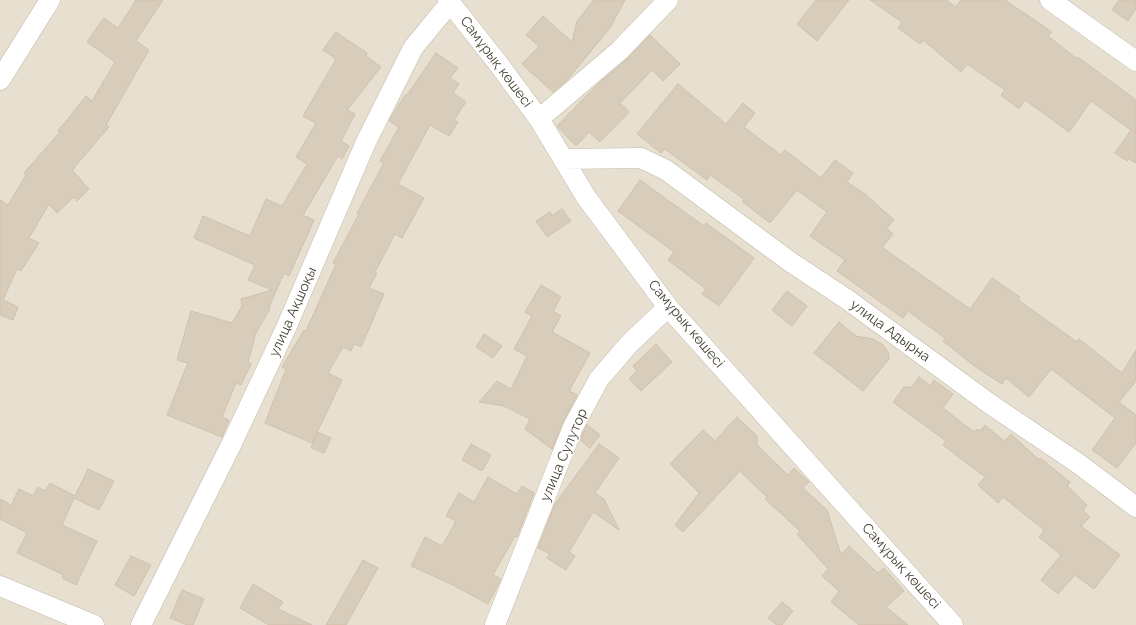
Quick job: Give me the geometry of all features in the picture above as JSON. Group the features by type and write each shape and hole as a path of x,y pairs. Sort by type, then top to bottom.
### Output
{"street":[{"path":"0,80 50,0"},
{"path":"539,119 619,51 668,0"},
{"path":"1050,0 1136,61"},
{"name":"Самұрық көшесі","path":"449,1 539,119 586,197 668,307 953,625"},
{"name":"улица Ақшоқы","path":"141,625 231,445 283,335 366,142 413,48 449,1"},
{"name":"улица Адырна","path":"563,159 642,158 666,170 789,261 848,300 990,404 1079,464 1136,507"},
{"name":"улица Сулутор","path":"495,625 573,427 599,379 629,344 668,307"},
{"path":"0,586 91,624"}],"shaded area":[{"path":"0,0 1136,0 1136,625 0,625"}],"building":[{"path":"136,0 163,0 136,41 149,50 106,125 109,127 72,170 89,189 77,201 74,197 57,213 49,204 29,238 39,243 21,271 17,269 3,300 18,307 13,320 0,315 0,200 8,205 26,175 24,173 60,132 58,131 86,96 92,101 115,62 87,42 104,18 118,28"},
{"path":"594,0 625,0 610,28 567,80 553,92 522,64 539,46 526,35 543,16 572,42 577,21"},
{"path":"816,0 849,0 817,41 797,24"},
{"path":"870,0 946,0 956,7 961,0 1005,0 1052,32 1048,36 1077,59 1078,57 1136,100 1136,163 1129,159 1127,161 1115,153 1131,130 1091,101 1069,132 1025,100 1019,109 1001,95 1005,90 967,64 961,72 923,40 920,44 898,28 902,22"},
{"path":"1119,0 1136,0 1136,9 1128,21 1112,10"},
{"path":"336,32 367,53 366,56 381,67 347,110 355,114 341,141 349,146 342,159 338,156 303,215 314,220 289,276 284,273 269,307 270,309 256,333 248,362 251,364 241,385 236,383 222,417 229,420 222,437 167,415 188,363 177,360 191,311 232,323 242,306 241,299 272,290 248,280 255,265 194,238 203,216 250,236 266,199 282,206 307,164 296,157 316,123 303,116 336,59 323,50"},
{"path":"650,35 680,64 663,81 652,70 620,103 629,112 600,142 589,132 576,146 557,126 598,84 626,60"},
{"path":"436,53 458,68 450,78 459,84 453,93 466,102 454,120 458,122 449,136 430,125 398,184 424,198 402,238 395,234 375,272 377,273 369,288 384,294 361,347 354,344 351,351 343,347 328,373 342,380 312,443 265,423 286,369 282,367 304,330 306,331 336,264 333,263 359,214 357,213 384,163 380,161 399,127 389,121 405,95 407,95"},
{"path":"678,84 726,124 743,103 755,113 744,127 781,155 785,150 821,178 835,160 853,173 847,182 865,194 894,220 887,228 893,234 883,248 970,309 992,278 1020,297 1018,300 1077,342 1079,339 1122,373 1136,350 1136,381 1119,402 1136,415 1136,443 1117,468 1092,450 1115,418 1051,369 1029,397 1006,378 1002,384 977,368 943,341 945,338 908,311 903,318 837,271 845,260 810,236 827,212 797,190 770,223 743,202 744,199 710,175 707,180 665,149 661,153 637,134"},
{"path":"640,180 704,226 706,223 754,258 719,306 702,294 706,289 668,260 674,252 618,211"},
{"path":"562,209 571,221 547,237 536,221 550,212 552,216"},
{"path":"541,285 561,297 553,311 561,316 552,332 590,353 569,391 577,395 563,422 552,449 525,429 530,419 504,406 479,402 497,381 511,389 527,356 514,349 532,316 525,312"},
{"path":"787,291 807,306 792,326 772,310"},
{"path":"839,322 856,336 873,339 883,345 888,352 889,359 863,391 814,353"},
{"path":"484,334 502,346 493,358 476,347"},
{"path":"656,344 672,362 641,391 629,379 637,371 633,366"},
{"path":"919,377 930,386 934,380 953,394 943,408 974,432 977,429 980,431 985,425 1004,441 1011,434 1039,460 1040,458 1070,482 1067,486 1087,505 1083,510 1090,517 1081,526 1120,555 1094,589 1075,575 1058,594 1041,580 1061,555 1039,537 1044,530 1003,497 998,503 978,485 985,477 943,445 946,441 893,402 904,387 912,387"},
{"path":"737,417 757,436 757,445 788,475 794,468 809,482 803,488 827,510 841,555 849,546 878,573 884,568 904,591 886,607 908,625 859,625 831,602 839,591 822,576 828,569 797,534 800,531 765,499 767,497 740,471 683,532 675,525 699,493 670,464 703,430 715,441"},
{"path":"587,425 600,435 590,448 580,440"},
{"path":"317,432 331,438 324,453 311,448"},
{"path":"471,444 491,455 482,471 462,460"},
{"path":"599,444 619,458 595,493 604,499 619,530 593,512 569,552 575,556 566,570 547,558 550,554 538,548 555,504"},
{"path":"88,469 114,481 99,510 74,498 62,525 97,541 76,585 62,578 64,575 17,553 27,533 0,519 0,499 11,505 19,489 33,496 38,487 45,491 50,483 75,496"},
{"path":"488,477 517,494 522,486 534,493 517,537 515,536 493,575 501,579 488,604 451,584 411,566 425,537 442,546 456,521 446,516 459,493 474,502"},
{"path":"131,556 151,565 134,596 115,585"},
{"path":"363,560 378,568 346,625 326,625"},
{"path":"253,584 283,602 278,609 312,625 269,625 240,608"},
{"path":"182,590 204,599 193,625 187,625 170,618"},
{"path":"782,602 793,611 782,625 777,625 768,618"}]}
